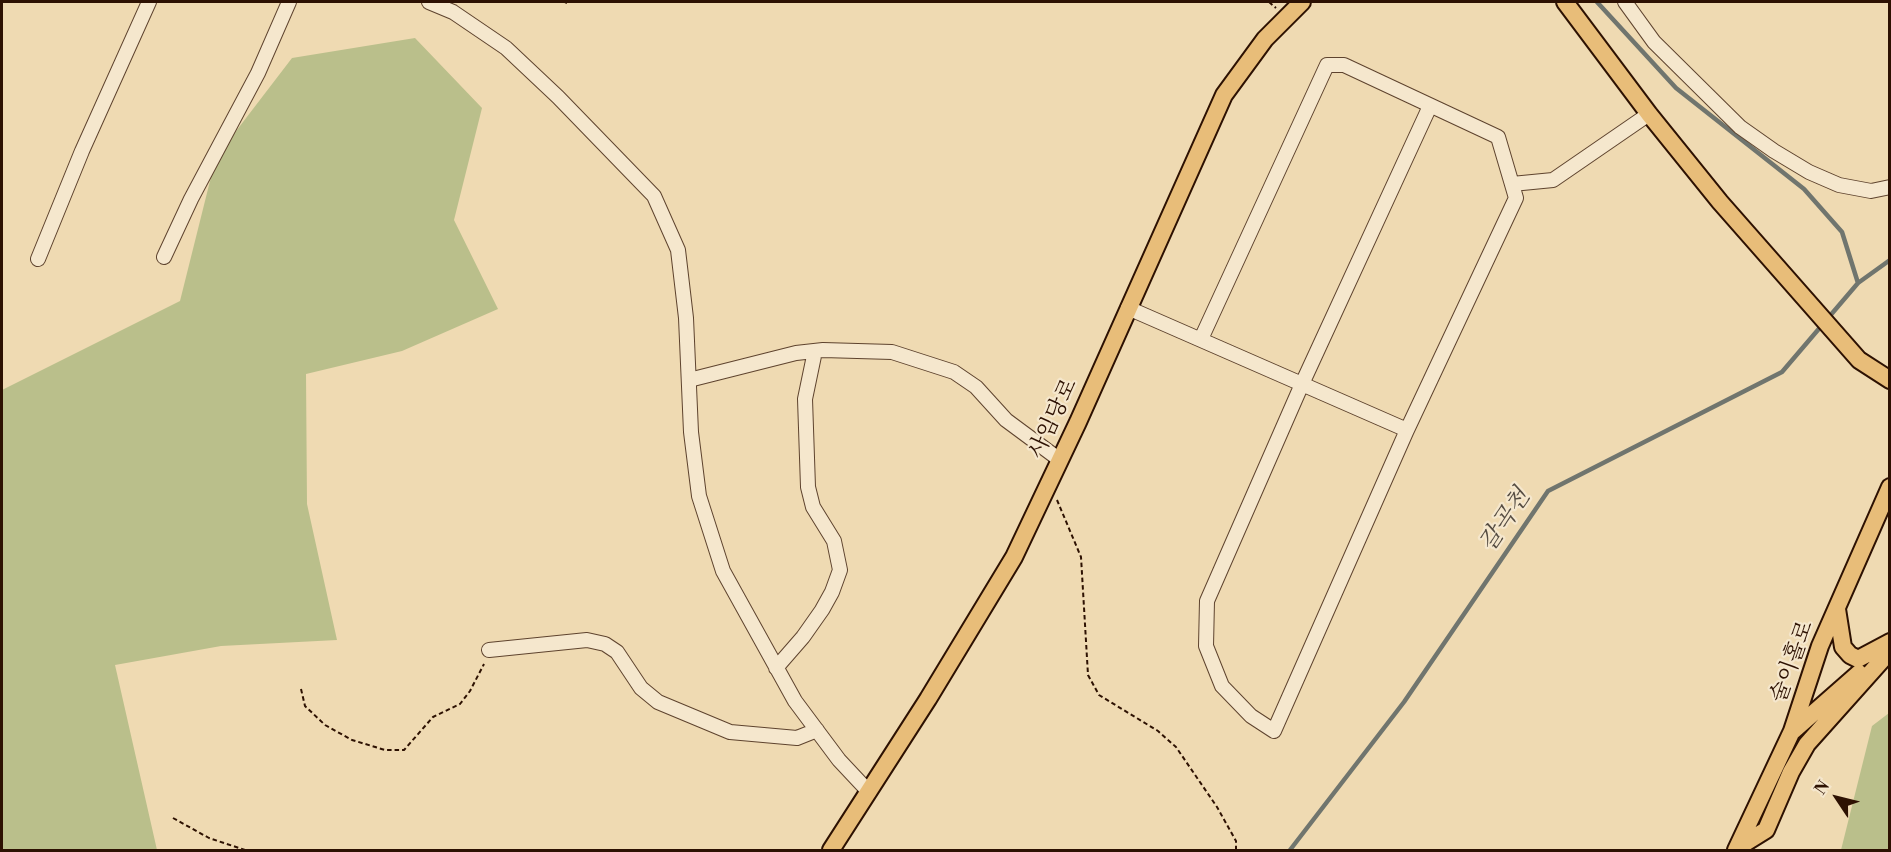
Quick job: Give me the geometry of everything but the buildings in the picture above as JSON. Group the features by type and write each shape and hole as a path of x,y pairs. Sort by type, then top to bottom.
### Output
{"main road":[{"name":"사임당로","path":"831,850 1014,557 1224,95 1265,39 1302,2"},
{"path":"1565,2 1649,114 1720,202 1859,360 1890,380"},
{"name":"술이홀로","path":"1736,850 1792,731 1820,646 1890,487"},
{"path":"1837,608 1843,647 1851,655 1858,658 1890,642"},
{"path":"1792,731 1890,647"},
{"path":"1736,850 1766,830 1791,772 1808,744 1890,651"}],"street":[{"path":"38,259 82,151 149,2"},
{"path":"164,257 191,199 258,73 290,2"},
{"path":"429,2 453,12 506,48 558,97 654,196 678,250 686,318 691,432 699,496 723,571 795,701 839,760 869,792"},
{"path":"1625,2 1654,42 1740,127 1774,151 1809,172 1839,185 1872,191 1890,187"},
{"path":"1202,339 1327,65 1344,65 1430,105 1498,137 1516,198 1407,430 1274,731 1251,716 1222,686 1206,646 1207,601 1302,384 1430,105"},
{"path":"1512,184 1553,180 1649,114"},
{"path":"1128,308 1407,430"},
{"path":"689,380 796,353 815,351 892,352 954,372 976,387 1006,420 1060,460"},
{"path":"776,668 803,637 822,610 840,570 834,541 813,507 808,487 806,399 815,351"},
{"path":"489,650 587,640 605,644 617,652 641,688 658,702 730,732 797,738 817,730"}],"path":[{"path":"1047,487 1057,500 1081,557 1088,675 1099,695 1158,731 1176,747 1217,807 1236,841 1236,850"},
{"path":"301,689 305,706 325,725 352,740 385,750 404,750 433,717 460,704 470,691 489,650"},
{"path":"173,818 209,838 246,850"}],"green space":[{"path":"415,38 482,108 454,220 498,309 402,351 306,374 307,504 337,640 221,646 115,665 157,850 2,850 2,390 180,301 212,173 230,139 292,58"},
{"path":"1889,713 1889,850 1841,850 1872,726"}],"waterway":[{"path":"1597,2 1676,88 1804,189 1842,232 1858,283"},
{"name":"갈곡천","path":"1290,850 1404,702 1548,491 1782,372 1858,283 1890,260"}]}
